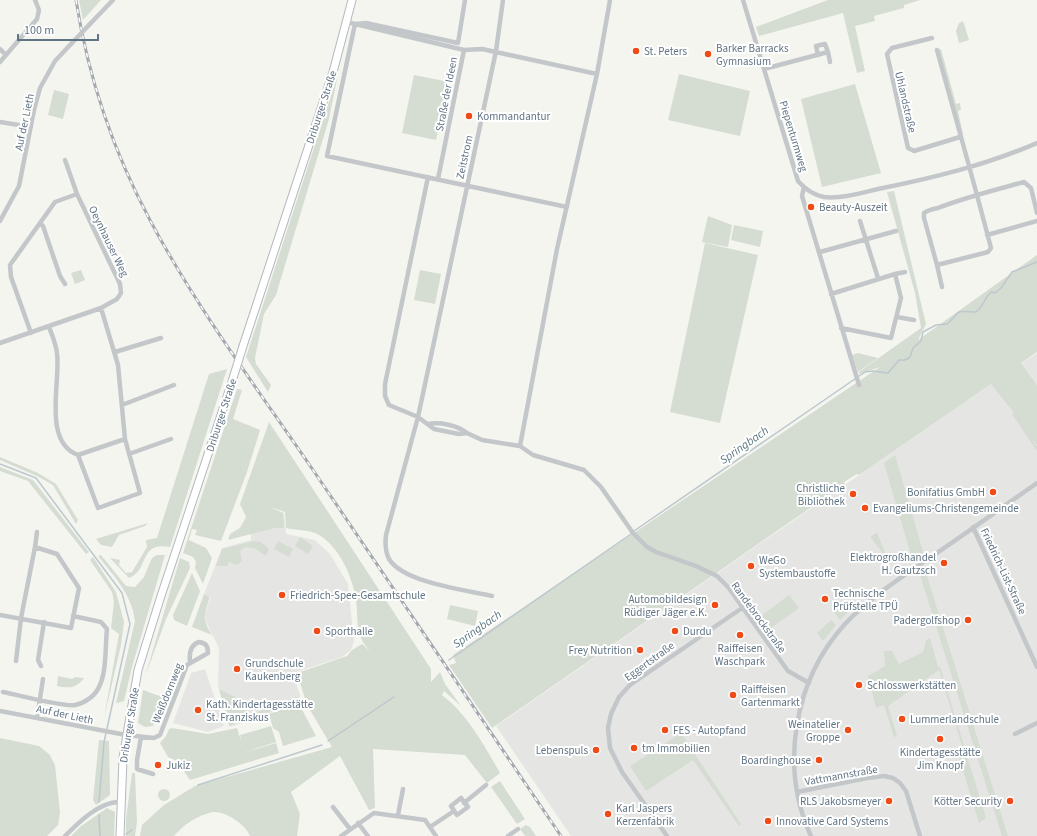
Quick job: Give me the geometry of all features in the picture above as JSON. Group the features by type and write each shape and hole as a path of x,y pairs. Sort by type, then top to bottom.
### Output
{"main road":[{"name":"Driburger Straße","path":"120,836 120,802 126,735 138,670 153,620 333,72 352,0"}],"street":[{"path":"0,62 37,19 39,10 35,0"},
{"name":"Auf der Lieth","path":"0,221 19,186 37,97 44,80 55,61 113,0"},
{"name":"Straße der Ideen","path":"381,29 458,43 465,0"},
{"name":"Zeitstrom","path":"356,24 327,156 467,186 496,52 503,0"},
{"path":"428,177 384,396 389,405 418,417 434,429 459,434 467,433 482,440 520,446 567,207 597,74 610,0"},
{"name":"Piepenturmweg","path":"743,0 798,181 804,188 802,196 859,385"},
{"path":"347,22 381,29"},
{"name":"Straße der Ideen","path":"381,29 464,50 438,179"},
{"name":"Uhlandstraße","path":"932,38 892,48 887,54 908,148 914,151 960,137"},
{"path":"458,43 464,50 482,49 597,74"},
{"path":"818,55 816,46 825,44 830,62"},
{"path":"0,49 6,55"},
{"path":"937,50 968,169 977,195 990,250 937,265"},
{"path":"764,69 828,52"},
{"path":"0,122 31,127"},
{"path":"804,188 818,195 836,196 914,182 968,169 1037,143"},
{"name":"Oeynhauser Weg","path":"0,344 101,308 117,299 121,293 120,284 76,194 65,160"},
{"path":"942,287 924,213 951,202 1026,183 1031,188 1037,212"},
{"path":"492,596 424,581 403,571 389,559 385,548 386,535 418,417 467,186 567,207"},
{"path":"31,333 11,277 10,268 56,202 76,194"},
{"path":"860,221 878,278"},
{"path":"987,235 1037,221"},
{"path":"40,224 43,226 60,276 65,284"},
{"path":"820,252 896,231"},
{"path":"831,294 878,278 905,272"},
{"path":"841,328 891,338 902,298 895,274"},
{"path":"78,455 98,508 140,493 125,439 118,365 101,308"},
{"path":"897,317 914,320"},
{"path":"49,326 58,353 56,421 60,437 70,452 78,455 125,439"},
{"path":"115,352 161,338"},
{"path":"122,405 174,385"},
{"path":"129,454 171,440"},
{"name":"Randebrockstraße","path":"520,446 532,455 584,470 601,487 632,532 656,552 696,566 716,576 728,586 742,608 788,671 809,683"},
{"path":"811,836 797,792 794,764 794,741 800,710 809,683 831,641 854,615 882,591 1037,482"},
{"name":"Friedrich-List-Straße","path":"974,527 1037,667"},
{"path":"16,661 21,618 37,532"},
{"path":"0,615 71,628 79,588 57,554 35,546"},
{"name":"Eggertstraße","path":"667,836 615,760 608,739 611,714 619,697 630,685 742,608"},
{"path":"3,692 76,705 86,701 99,687 102,676 107,629 101,622 73,616"},
{"path":"41,666 38,660 44,622"},
{"name":"Weißdornweg","path":"126,735 154,738 160,735 190,662 189,655 194,644 199,642 205,644 208,650 206,656 190,662"},
{"path":"37,718 43,679"},
{"name":"Auf der Lieth","path":"0,711 126,735"},
{"path":"1015,734 1037,723"},
{"path":"141,737 137,769 152,774"},
{"name":"Vattmannstraße","path":"797,792 867,778 884,776 893,778 900,783 906,791 920,836"},
{"path":"464,803 486,785"},
{"path":"398,815 402,789"},
{"path":"461,798 468,807 457,815 454,811 450,806 461,798"},
{"path":"65,836 76,825 104,805 120,802"},
{"path":"333,807 350,829"},
{"path":"430,827 454,811"},
{"path":"341,836 374,812 425,820 436,836"},
{"path":"358,823 368,836"},
{"path":"508,836 518,829"}],"shaded area":[{"path":"79,0 101,0 83,20"},
{"path":"828,0 920,0 904,5 904,8 874,16 875,21 855,26 865,71 857,73 843,13 759,36 756,27"},
{"path":"963,21 969,40 959,43 956,31 959,23"},
{"path":"941,49 956,104 960,103 961,110 958,111 963,134 960,135 938,50"},
{"path":"338,74 329,119 276,295 264,314 255,358 256,364 271,385 268,392 246,357"},
{"path":"679,74 750,91 740,136 668,120"},
{"path":"414,75 449,82 436,140 402,133"},
{"path":"855,84 881,173 822,187 801,99"},
{"path":"54,90 69,94 63,119 48,115"},
{"path":"894,191 926,324 918,340 1037,255 1037,352 1021,363 1037,385 1037,445 1027,432 1037,446 1037,451 1012,414 1014,413 991,384 859,475 857,474 844,482 845,484 492,728 449,665 456,663 453,655 880,367 859,374 859,372 921,328 915,293 887,192"},
{"path":"708,216 732,225 728,247 702,242"},
{"path":"734,225 763,231 760,247 731,240"},
{"path":"705,243 758,255 720,423 670,412"},
{"path":"81,270 85,280 75,284 71,273"},
{"path":"420,270 441,274 435,304 414,300"},
{"path":"858,353 878,358 858,372 852,355"},
{"path":"1037,353 1037,385 1022,364 994,385 1022,363"},
{"path":"227,369 170,547 160,546 153,548 145,557 140,569 129,578 110,558 120,560 119,565 126,573 132,572 147,547 146,540 157,538 209,374"},
{"path":"991,384 994,385 1037,445 1037,836 571,836 496,726","holes":["877,532 887,558 870,537"]},
{"path":"237,389 242,390 233,419 260,430 247,472 221,541 195,535 197,530 192,529 189,540 206,548 212,558 203,584 195,568 196,562 193,557 183,553"},
{"path":"269,422 431,669 431,682 440,672 445,684 461,706 444,691 442,695 468,721 500,773 487,783 465,755 373,749 375,808 369,810 340,756 291,792 300,814 297,836 250,836 240,823 229,816 218,812 213,812 202,815 191,821 174,836 140,836 142,825 164,805 195,786 332,747 307,705 297,673 347,656 352,650 362,644 371,652 362,640 358,628 356,601 349,573 333,547 319,535 312,532 286,528 285,512 270,507 283,513 284,528 275,528 228,540 230,534 240,528 246,517 240,504"},
{"path":"895,455 924,555 913,562 884,463"},
{"path":"0,457 38,473 56,484 78,520 76,524 53,485 37,476 0,460"},
{"path":"0,467 33,480 89,552 86,554 28,481 0,471"},
{"path":"265,506 284,513 286,534 315,540 330,554 348,584 354,641 351,650 342,657 293,673 302,702 230,727 218,685 219,648 206,622 205,613 211,597 204,594 222,548 251,540 251,522"},
{"path":"148,523 145,526 119,535 112,547 101,545 96,539"},
{"path":"877,532 888,560 870,537"},
{"path":"300,537 313,546 308,554 295,546"},
{"path":"254,541 261,542 269,549 266,556 254,548 245,547 240,551 242,561 237,565 229,562 227,566 216,566 222,549"},
{"path":"278,541 293,549 289,557 274,549"},
{"path":"101,555 126,586 135,587 144,577 152,558 157,555 165,555 132,667 124,701 117,703 135,621 126,594 116,578 98,556"},
{"path":"93,557 116,592 124,622 121,645 104,718 119,634 111,628 114,602 112,592 90,560"},
{"path":"180,558 189,562 190,568 166,619 145,677"},
{"path":"192,573 200,591 187,626 174,620 173,615"},
{"path":"926,573 1008,836 1002,836 920,575"},
{"path":"204,594 210,597 206,608 205,620 212,635 192,627"},
{"path":"789,595 799,608 767,631 758,618"},
{"path":"450,605 478,611 475,626 447,619"},
{"path":"839,607 848,612 840,620 834,612"},
{"path":"831,620 836,625 823,641 817,633"},
{"path":"930,638 986,818 979,823 957,751 963,749 939,670 888,706 897,736 894,737 884,705 876,708 868,676 885,666 884,651 892,651 899,664 923,652 926,640"},
{"name":"Kath. Kindertagesstätte St. Franziskus","path":"205,669 224,726 208,732 173,723 191,673"},
{"path":"58,676 72,679 75,677 84,678 75,686 65,687 57,686"},
{"path":"219,689 250,705 239,722 229,726"},
{"path":"143,690 165,698 153,726 145,727 138,723"},
{"path":"297,697 298,700 256,717 254,713"},
{"path":"299,704 316,736 283,746 279,732 273,728 269,714"},
{"path":"271,726 276,742 245,752 276,743 279,753 190,780 177,761 168,757 160,743 166,736 169,729 172,728 208,734 237,728 241,741 240,735"},
{"path":"681,733 741,824 739,826 693,760 646,791 630,766"},
{"path":"0,738 39,746 50,755 55,765 60,813 58,825 47,836 0,836"},
{"path":"99,740 109,741 110,795 96,805 93,800"},
{"path":"132,773 135,773 137,822 135,836 126,836 126,819"},
{"path":"500,781 525,819 517,824 491,787"},
{"path":"162,789 166,789 170,795 166,801 162,801 158,797 158,793"},
{"path":"107,808 115,812 114,836 71,836 80,827"},
{"path":"526,825 530,827 536,836 525,836 520,829"}],"waterway":[{"name":"Springbach","path":"634,531 865,372 873,371 888,373 899,360 905,360 910,357 913,348 921,341 923,332 936,325 947,324 958,312 976,312 991,292 995,293 1001,288 1012,272 1037,262"},
{"path":"0,464 36,478 122,593 130,624 104,742 99,802"},
{"name":"Springbach","path":"449,660 631,534"},
{"name":"Springbach","path":"328,741 394,697"},
{"name":"Springbach","path":"198,785 322,745"},
{"path":"99,815 100,836"},
{"name":"Springbach","path":"126,834 132,830"}],"railway":[{"path":"76,0 81,29 95,86 114,142 138,196 169,254 207,316 561,836"}],"place":[{"name":"St. Peters","path":"636,51"},
{"name":"Barker Barracks Gymnasium","path":"708,54"},
{"name":"Kommandantur","path":"469,116"},
{"name":"Beauty-Auszeit","path":"811,207"},
{"name":"Bonifatius GmbH","path":"993,492"},
{"name":"Christliche Bibliothek","path":"853,494"},
{"name":"Evangeliums-Christengemeinde","path":"865,508"},
{"name":"Elektrogroßhandel H. Gautzsch","path":"944,563"},
{"name":"WeGo Systembaustoffe","path":"751,566"},
{"name":"Friedrich-Spee-Gesamtschule","path":"282,595"},
{"name":"Technische Prüfstelle TPÜ","path":"825,599"},
{"name":"Automobildesign Rüdiger Jäger e.K.","path":"715,605"},
{"name":"Padergolfshop","path":"968,620"},
{"name":"Sporthalle","path":"317,631"},
{"name":"Durdu","path":"675,631"},
{"name":"Raiffeisen Waschpark","path":"740,635"},
{"name":"Frey Nutrition","path":"640,650"},
{"name":"Grundschule Kaukenberg","path":"237,669"},
{"name":"Schlosswerkstätten","path":"859,685"},
{"name":"Raiffeisen Gartenmarkt","path":"733,695"},
{"name":"Kath. Kindertagesstätte St. Franziskus","path":"198,710"},
{"name":"Lummerlandschule","path":"902,719"},
{"name":"FES - Autopfand","path":"665,730"},
{"name":"Weinatelier Groppe","path":"848,730"},
{"name":"Kindertagesstätte Jim Knopf","path":"940,739"},
{"name":"tm Immobilien","path":"634,748"},
{"name":"Lebenspuls","path":"596,750"},
{"name":"Boardinghouse","path":"819,760"},
{"name":"Jukiz","path":"158,765"},
{"name":"RLS Jakobsmeyer","path":"889,801"},
{"name":"Kötter Security","path":"1010,801"},
{"name":"Karl Jaspers Kerzenfabrik","path":"608,814"},
{"name":"Innovative Card Systems","path":"768,821"}]}
